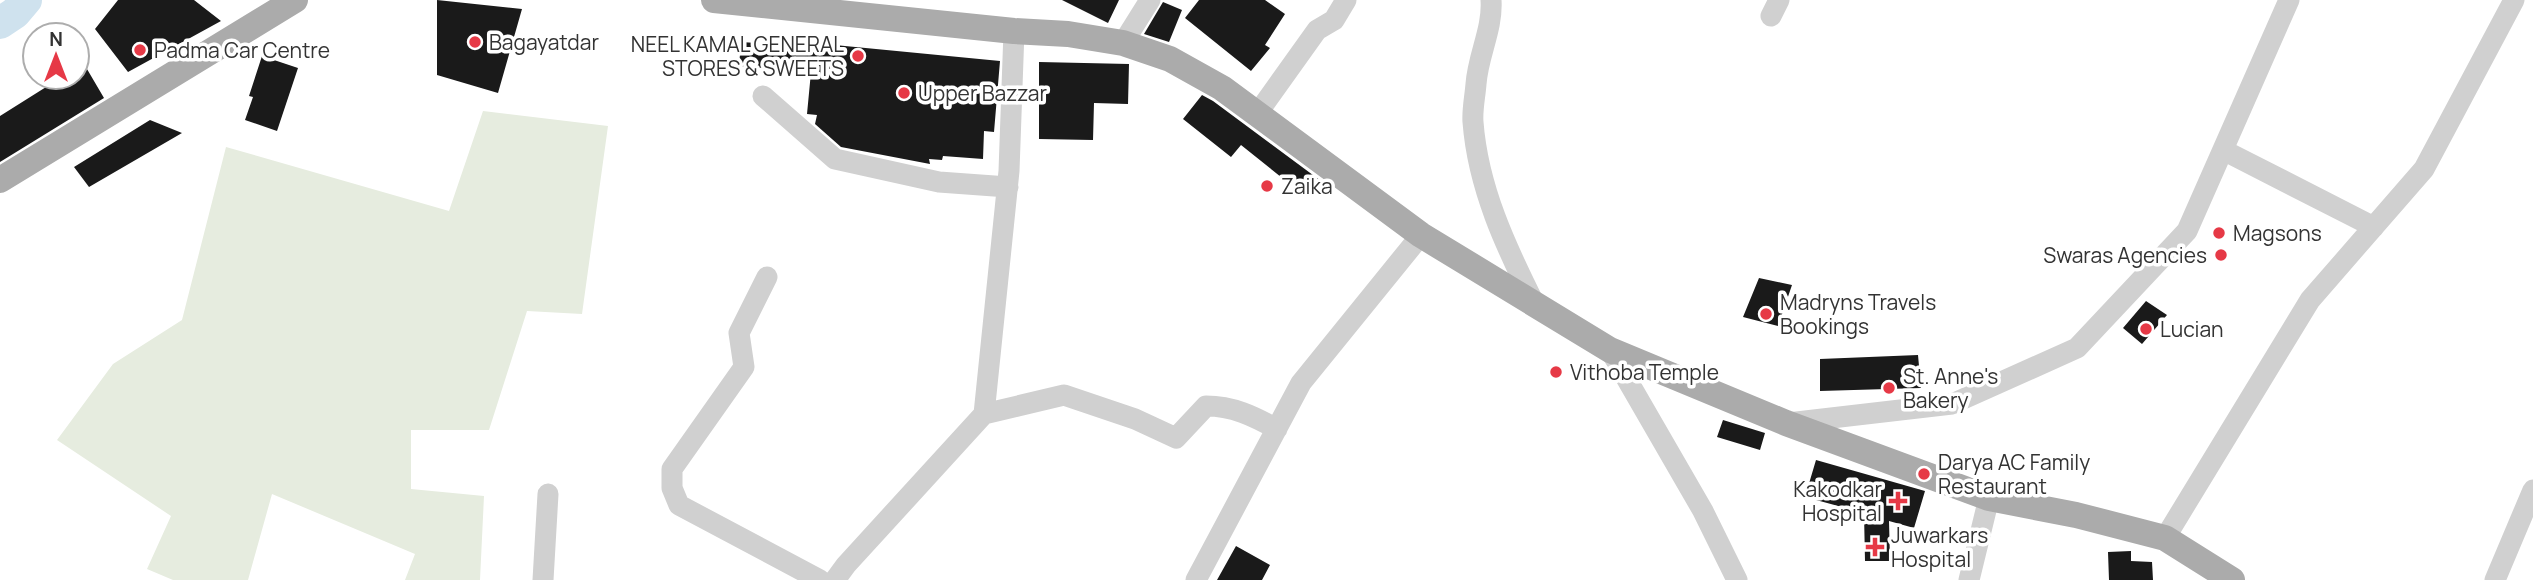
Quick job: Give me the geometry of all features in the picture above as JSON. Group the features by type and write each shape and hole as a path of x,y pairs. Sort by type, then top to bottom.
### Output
{"main road":[{"path":"0,180 295,0"},
{"path":"714,0 759,2 1014,31 1068,34 1123,43 1170,58 1222,88 1421,235 1610,351 1786,423 1989,498 2077,515 2165,538 2232,580"}],"street":[{"path":"1123,43 1150,0"},
{"path":"1257,114 1317,30 1334,20 1346,0"},
{"path":"1491,0 1492,16 1476,74 1473,120 1481,176 1507,249 1535,305"},
{"path":"1786,423 1952,404 2077,348 2187,231 2289,0"},
{"path":"2165,538 2310,300 2424,169 2514,0"},
{"path":"984,414 1008,187 1014,31"},
{"path":"763,96 835,159 939,182 1008,187"},
{"path":"2223,150 2374,227"},
{"path":"1196,580 1301,383 1421,235"},
{"path":"767,277 739,333 744,368 672,469 671,488 680,505 820,580"},
{"path":"1610,351 1703,511 1737,580"},
{"path":"835,580 984,414 1064,395 1135,419 1176,439 1206,406 1242,411 1277,429"},
{"path":"2495,580 2533,490"},
{"path":"543,580 548,494"},
{"path":"1969,580 1989,498"}],"shaded area":[{"path":"483,111 608,126 582,314 527,311 489,430 411,430 411,489 484,496 480,580 405,580 415,554 272,494 248,580 173,580 147,569 171,516 57,440 113,364 182,320 226,147 449,211"}],"building":[{"name":"Padma Car Centre","path":"118,0 194,0 221,21 128,72 95,29"},
{"name":"Bagayatdar","path":"437,0 522,9 498,93 437,75"},
{"path":"1062,0 1119,0 1108,23"},
{"path":"1199,0 1265,0 1285,14 1265,45 1270,48 1251,71 1185,18"},
{"path":"1163,2 1182,10 1169,42 1144,34"},
{"name":"Upper Bazzar","path":"741,42 814,47 814,43 1000,61 994,132 984,131 983,159 943,156 942,160 929,159 930,164 841,147 815,124 817,115 807,114 811,72 739,66"},
{"path":"262,56 298,68 277,131 245,120 253,97 249,96"},
{"path":"1039,62 1129,64 1128,104 1094,103 1093,140 1039,139"},
{"path":"91,76 104,98 0,162 0,116 40,91 91,91"},
{"path":"1202,95 1321,181 1306,197 1241,145 1231,157 1183,119"},
{"path":"150,120 182,133 89,187 74,167"},
{"path":"1759,278 1792,285 1778,326 1743,317"},
{"path":"2146,301 2167,315 2142,344 2123,328"},
{"path":"1918,355 1921,388 1820,391 1820,359"},
{"path":"1723,420 1765,433 1760,450 1717,437"},
{"path":"1816,460 1925,491 1914,528 1889,521 1890,561 1865,561 1864,513 1805,497"},
{"path":"1236,546 1270,565 1262,580 1217,580"},
{"path":"2131,551 2131,561 2152,562 2153,580 2109,580 2108,552"}],"waterway":[{"path":"0,23 15,13 26,0"}],"place":[{"name":"Bagayatdar","path":"475,42"},
{"name":"Padma Car Centre","path":"140,50"},
{"name":"NEEL KAMAL GENERAL STORES & SWEETS","path":"858,56"},
{"name":"Upper Bazzar","path":"904,93"},
{"name":"Zaika","path":"1267,186"},
{"name":"Magsons","path":"2219,233"},
{"name":"Swaras Agencies","path":"2221,255"},
{"name":"Madryns Travels Bookings","path":"1766,314"},
{"name":"Lucian","path":"2146,329"},
{"name":"Vithoba Temple","path":"1556,372"},
{"name":"St. Anne's Bakery","path":"1889,388"},
{"name":"Darya AC Family Restaurant","path":"1924,474"},
{"name":"Kakodkar Hospital","path":"1898,501"},
{"name":"Juwarkars Hospital","path":"1875,547"}]}
